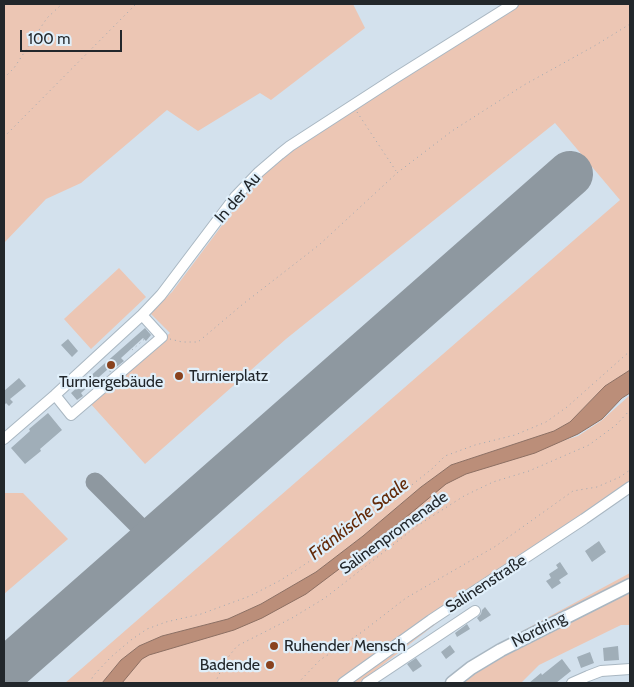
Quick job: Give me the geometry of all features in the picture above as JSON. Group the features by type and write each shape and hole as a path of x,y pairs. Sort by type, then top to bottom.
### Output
{"main road":[{"name":"Nordring","path":"452,683 471,668 501,650 630,584"}],"street":[{"name":"In der Au","path":"4,439 142,315 161,295 235,197 259,172 290,146 512,4"},
{"path":"55,395 71,415 162,337 142,315"},
{"name":"Salinenstraße","path":"343,683 430,620 630,487"},
{"name":"Salinenstraße","path":"367,683 475,612"},
{"path":"572,683 601,671 630,669"}],"path":[{"path":"4,78 14,68 47,18 62,4"},
{"path":"4,136 136,4"},
{"path":"162,337 182,342 198,342 243,304 319,245 397,172 452,131 524,85 596,46 630,24"},
{"path":"352,106 397,172"},
{"path":"129,354 149,335"},
{"path":"90,683 93,676 111,657 147,629 166,622 202,614 250,596 281,580 378,512 433,468 445,456 475,445 515,435 546,422 567,407 630,351"},
{"name":"Salinenpromenade","path":"215,683 226,660 237,646 292,618 325,598 417,526 464,496 493,482 529,471 588,445 616,425 630,410"},
{"path":"298,683 320,660 362,632 406,598 496,546 573,491 597,487 620,477 630,470"}],"shaded area":[{"path":"4,4 353,4 365,28 271,100 260,93 198,131 167,110 81,183 46,199 4,243"},
{"path":"520,4 630,4 630,370 605,386 570,422 554,431 451,465 316,572 261,604 228,619 162,636 139,646 121,660 102,683 65,683 620,200 555,123 286,339 145,464 89,402 170,333 150,313 172,292 250,188 287,152"},
{"path":"119,268 146,297 91,349 64,319"},
{"path":"630,370 630,393 622,398 602,419 578,434 535,453 466,474 446,484 387,533 306,594 262,618 234,630 149,655 142,659 122,683 102,683 121,660 139,646 162,636 228,619 261,604 316,572 451,465 554,431 570,422 605,386"},
{"path":"630,395 630,483 506,570 359,683 115,683 138,657 264,613 449,477 578,436 601,421"},
{"path":"4,493 23,493 68,539 4,594"},
{"path":"630,573 630,625 621,625 539,665 521,683 448,683 502,642"}],"building":[{"name":"Turniergebäude","path":"145,328 151,335 146,341 143,338 121,358 124,361 110,372 108,369 81,393 83,396 77,400 71,393"},
{"path":"68,339 78,351 72,357 61,345"},
{"path":"19,378 26,386 10,399 13,402 9,406 6,403 4,406 4,391"},
{"path":"48,413 62,430 25,464 11,448"},
{"path":"599,541 606,552 592,562 585,551"},
{"path":"560,562 568,574 559,580 561,583 552,589 546,581 551,578 549,574 558,568 556,565"},
{"path":"485,607 491,615 480,622 477,618"},
{"path":"467,624 470,629 457,637 455,633"},
{"path":"450,645 455,652 446,659 441,652"},
{"path":"618,646 619,660 604,661 603,648"},
{"path":"590,652 594,663 581,668 577,657"},
{"path":"416,658 422,666 413,672 407,664"},
{"path":"562,659 571,671 556,683 529,683 541,673 542,675"}],"taxiway":[{"path":"95,482 153,540"}],"runway":[{"path":"4,672 570,174"}],"place":[{"name":"Turniergebäude","path":"111,365"},
{"name":"Turnierplatz","path":"179,376"},
{"name":"Ruhender Mensch","path":"274,646"},
{"name":"Badende","path":"270,665"}],"water label":[{"name":"Fränkische Saale","path":"359,519"}]}
